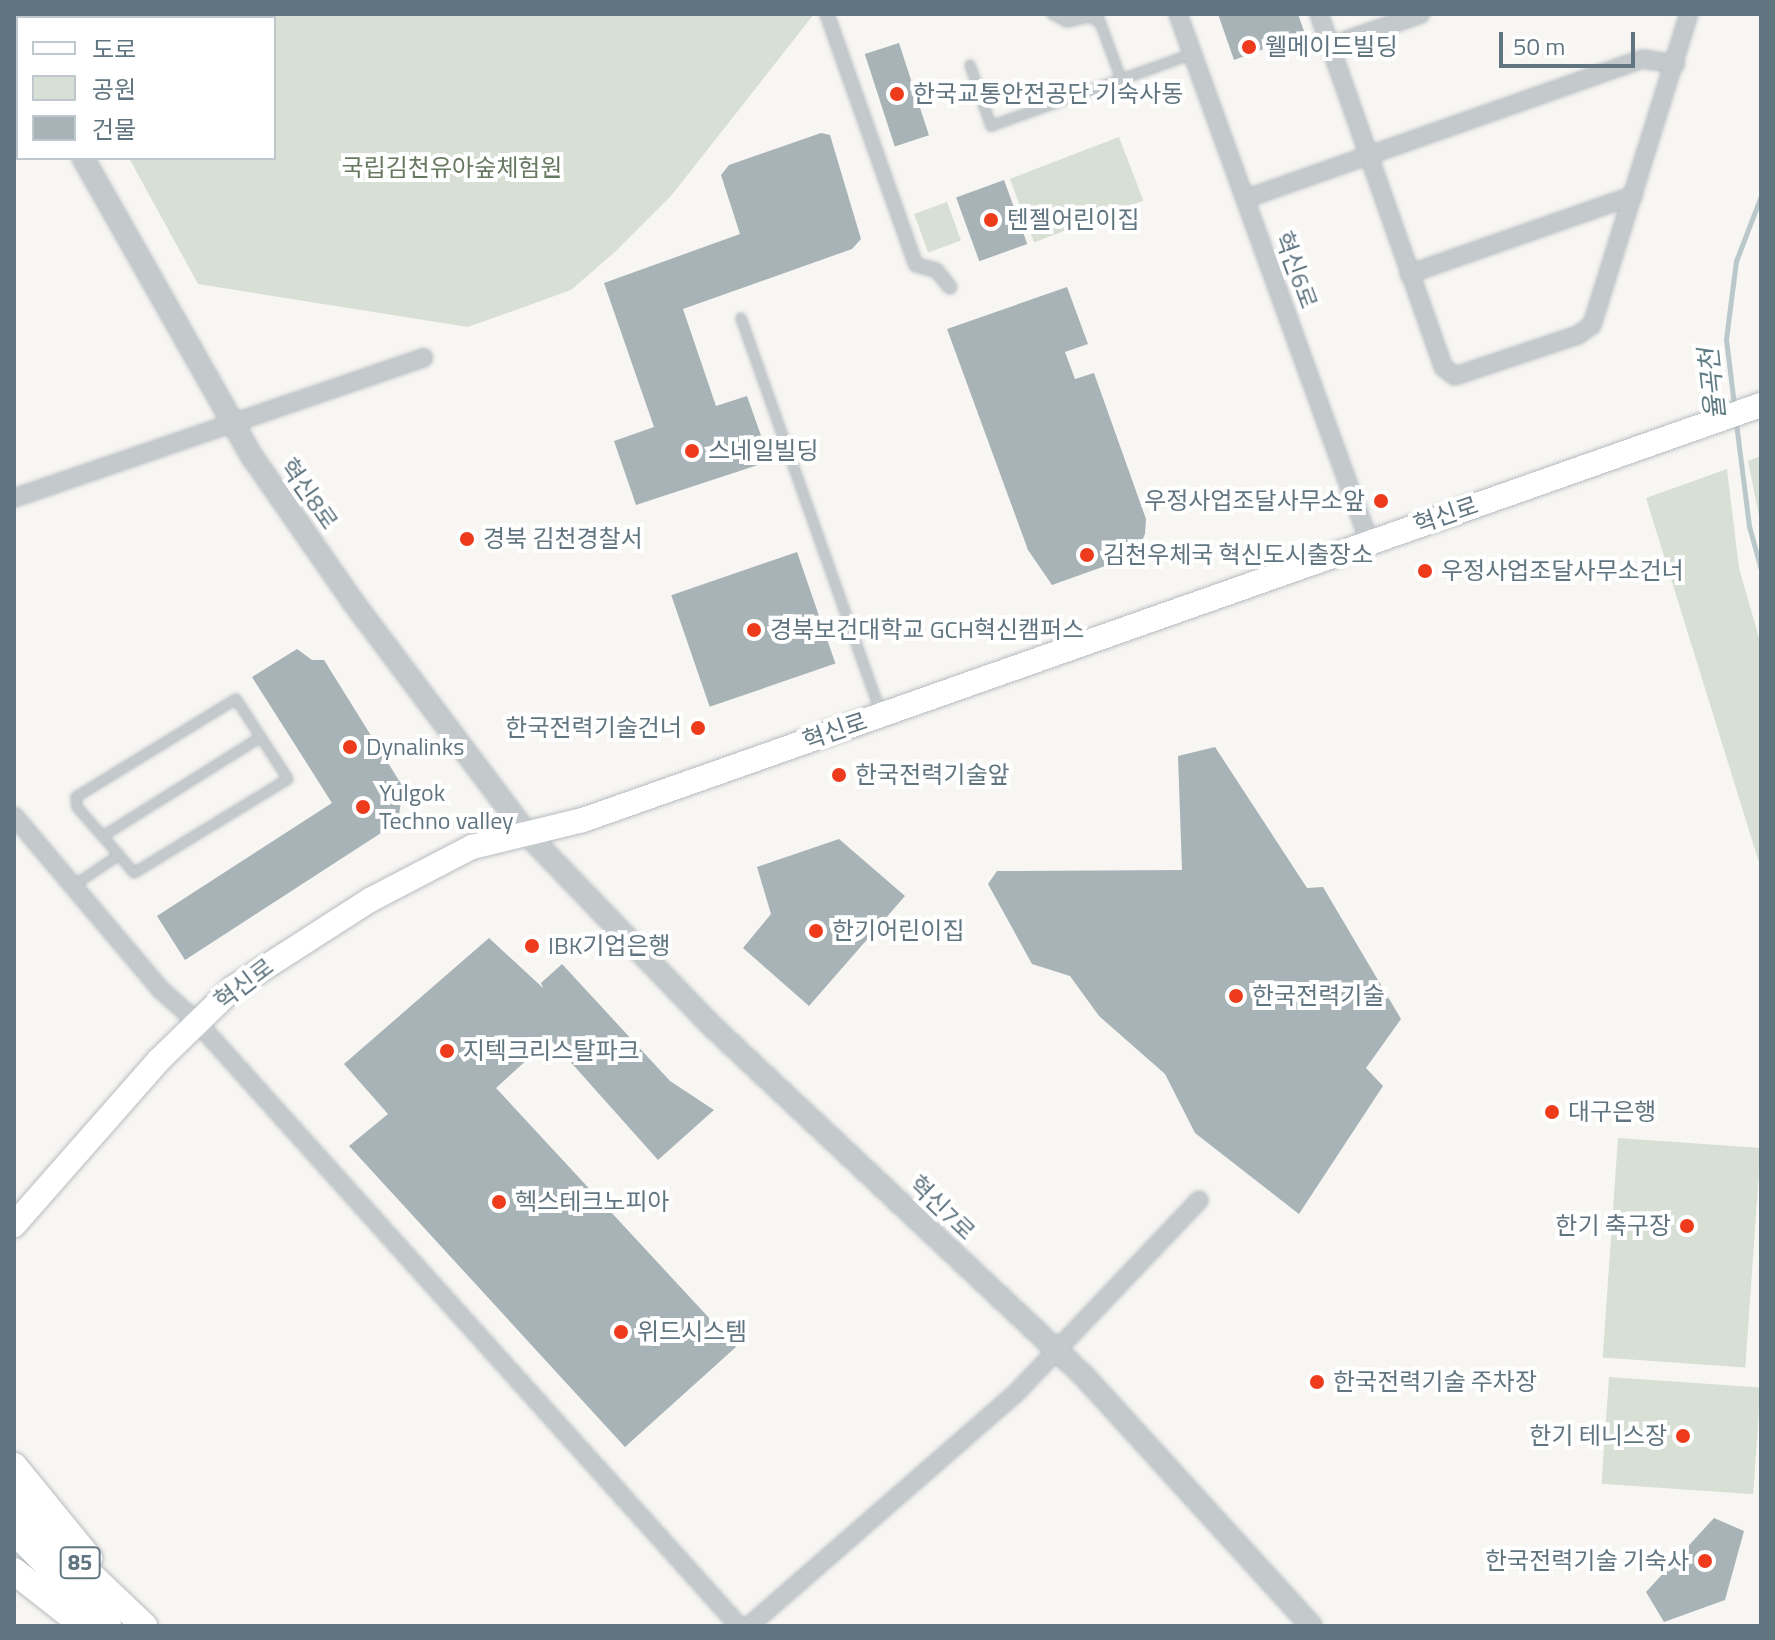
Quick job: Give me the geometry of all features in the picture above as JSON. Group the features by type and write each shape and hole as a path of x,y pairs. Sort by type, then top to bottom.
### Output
{"main road":[{"name":"혁신로","path":"14,1225 197,1022 233,988 370,900 472,847 529,836 1761,405"},
{"path":"14,1466 66,1525 119,1600"},
{"name":"85","path":"14,1502 144,1626"},
{"name":"85","path":"14,1531 108,1626"},
{"path":"14,1571 84,1626"}],"street":[{"path":"827,14 916,265 936,270 950,287"},
{"name":"혁신6로","path":"1178,14 1369,541"},
{"path":"1319,14 1443,367 1455,376 1473,373 1588,330 1676,64 1689,14"},
{"path":"1330,46 1421,14"},
{"path":"1245,199 1643,59 1676,64"},
{"name":"혁신8로","path":"84,160 231,425 353,602 529,836"},
{"path":"1409,274 1634,195"},
{"path":"14,498 424,358"},
{"path":"18,827 73,886 160,989 197,1022 739,1626"},
{"name":"혁신7로","path":"529,836 715,1029 1058,1350 1311,1626"},
{"path":"749,1626 1018,1391 1199,1200"}],"lane":[{"path":"1052,14 1067,22 1099,18 1121,79"},
{"path":"970,65 991,126 1193,54"},
{"path":"741,318 881,715"},
{"path":"236,699 261,737 288,779 134,873 77,807 76,797 236,699"},
{"path":"103,836 261,737"},
{"path":"73,886 119,855"}],"green space":[{"name":"국립김천유아숲체험원","path":"66,14 814,14 671,196 616,251 571,290 468,327 198,284 130,160 276,160 276,16"},
{"path":"1119,137 1143,200 1034,242 1010,179"},
{"path":"947,202 961,241 928,252 914,214"},
{"path":"1761,456 1761,526 1748,461"},
{"path":"1727,469 1739,568 1761,645 1761,869 1646,498"},
{"name":"한기 축구장","path":"1618,1138 1761,1148 1745,1367 1603,1357"},
{"name":"한기 테니스장","path":"1609,1377 1761,1388 1753,1494 1602,1484"}],"building":[{"name":"웰메이드빌딩","path":"1218,14 1298,14 1305,34 1234,60"},
{"name":"한국교통안전공단 기숙사동","path":"899,43 929,135 895,146 865,54"},
{"path":"821,133 830,135 861,239 852,249 683,309 716,406 747,396 770,461 636,505 614,441 654,427 604,283 740,234 721,175 729,165"},
{"name":"텐젤어린이집","path":"1004,180 1027,244 979,261 956,197"},
{"path":"1067,287 1088,344 1065,352 1075,379 1094,373 1146,519 1145,534 1139,548 1122,560 1052,585 1028,550 947,329"},
{"name":"경북보건대학교 GCH혁신캠퍼스","path":"797,552 835,664 710,707 671,595"},
{"name":"Yulgok Techno valley","path":"297,649 312,660 324,660 403,787 398,822 185,960 157,916 332,803 252,677"},
{"name":"한국전력기술","path":"1215,747 1307,888 1323,887 1401,1019 1366,1068 1383,1086 1299,1214 1195,1133 1165,1074 1099,1016 1070,976 1032,964 988,884 997,871 1182,870 1178,756"},
{"name":"한기어린이집","path":"839,839 905,896 809,1006 743,948 771,914 757,867"},
{"path":"489,938 543,988 541,983 562,964 670,1081 714,1110 658,1160 550,1039 496,1088 736,1347 625,1447 349,1146 388,1114 344,1064"},
{"name":"한국전력기술 기숙사","path":"1714,1518 1744,1531 1725,1600 1664,1622 1646,1592"}],"waterway":[{"name":"율곡천","path":"1734,405 1726,339 1736,261 1761,196"},
{"name":"율곡천","path":"1736,423 1749,526 1761,570"}],"place":[{"name":"웰메이드빌딩","path":"1249,47"},
{"name":"한국교통안전공단 기숙사동","path":"897,94"},
{"name":"텐젤어린이집","path":"991,220"},
{"name":"스네일빌딩","path":"692,451"},
{"name":"우정사업조달사무소앞","path":"1381,501"},
{"name":"경북 김천경찰서","path":"467,539"},
{"name":"김천우체국 혁신도시출장소","path":"1087,555"},
{"name":"우정사업조달사무소건너","path":"1425,571"},
{"name":"경북보건대학교 GCH혁신캠퍼스","path":"754,630"},
{"name":"한국전력기술건너","path":"698,728"},
{"name":"Dynalinks","path":"350,747"},
{"name":"한국전력기술앞","path":"839,775"},
{"name":"Yulgok Techno valley","path":"363,807"},
{"name":"한기어린이집","path":"816,931"},
{"name":"IBK기업은행","path":"532,946"},
{"name":"한국전력기술","path":"1236,996"},
{"name":"지텍크리스탈파크","path":"447,1051"},
{"name":"대구은행","path":"1552,1112"},
{"name":"헥스테크노피아","path":"499,1202"},
{"name":"한기 축구장","path":"1687,1226"},
{"name":"위드시스템","path":"621,1332"},
{"name":"한국전력기술 주차장","path":"1317,1382"},
{"name":"한기 테니스장","path":"1683,1436"},
{"name":"한국전력기술 기숙사","path":"1705,1561"}]}
